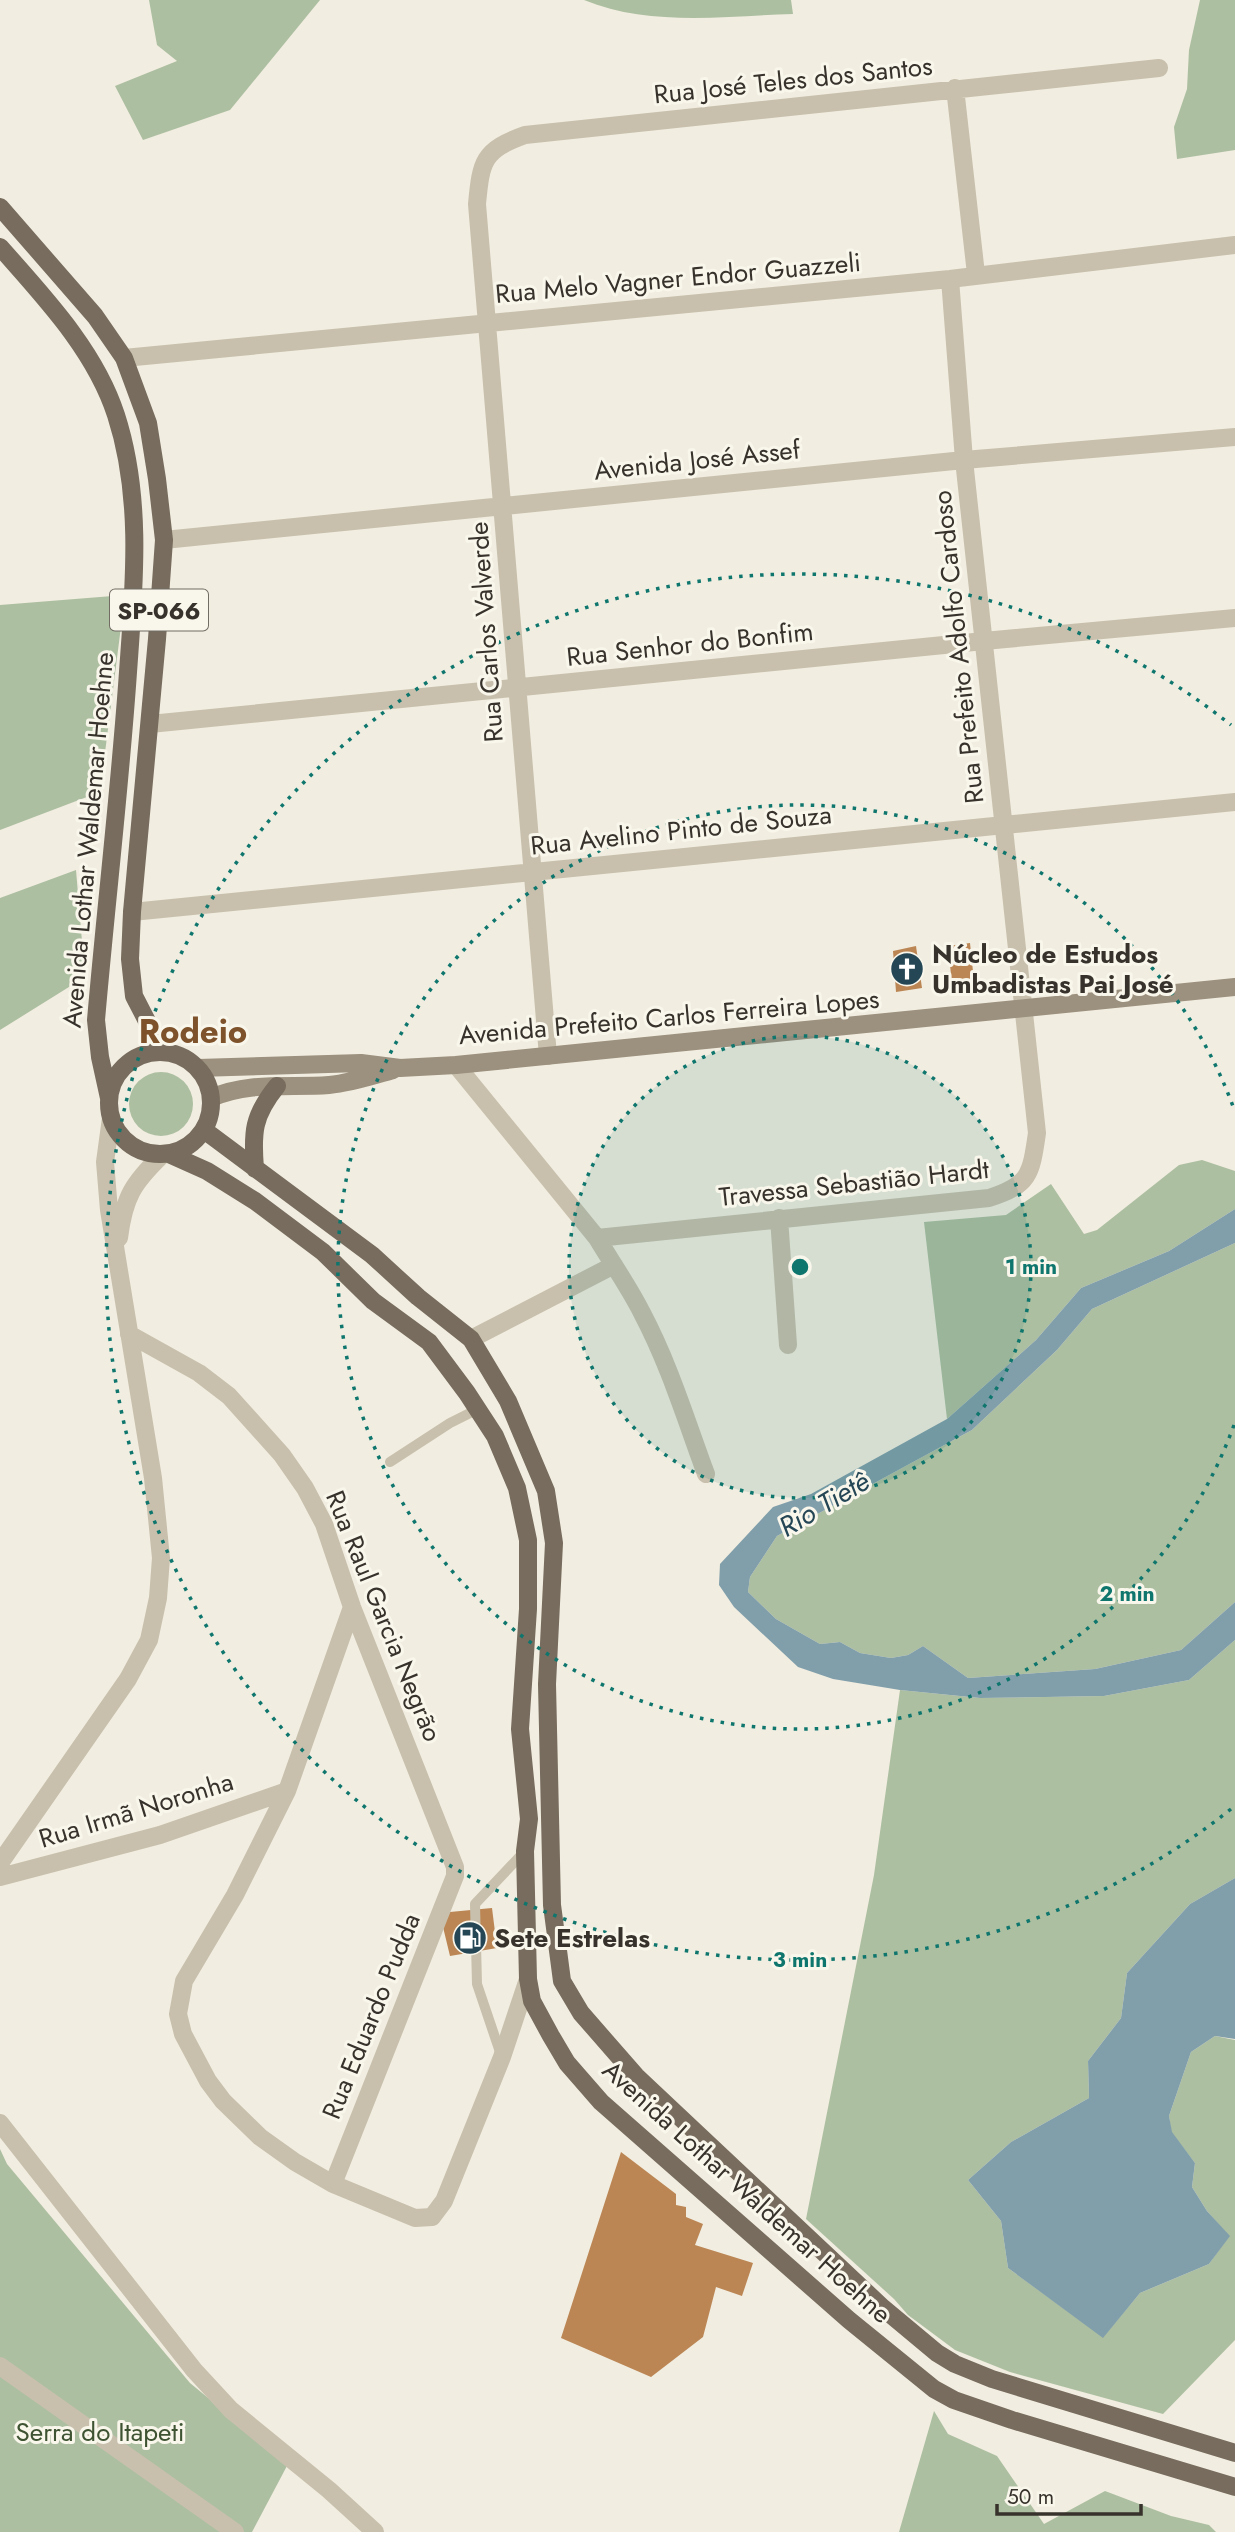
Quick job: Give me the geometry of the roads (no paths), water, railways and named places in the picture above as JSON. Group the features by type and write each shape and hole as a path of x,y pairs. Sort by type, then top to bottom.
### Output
{"main road":[{"name":"Avenida Lothar Waldemar Hoehne","path":"0,206 95,316 124,358 148,423 158,479 164,540 130,958 134,996 150,1027 169,1052"},
{"name":"Avenida Lothar Waldemar Hoehne","path":"0,247 55,310 98,374 116,414 127,462 134,527 133,602 96,1020 108,1098"},
{"name":"Avenida Prefeito Carlos Ferreira Lopes","path":"198,1068 361,1063 400,1068 456,1065 1235,988"},
{"path":"152,1052 169,1052 185,1058 198,1068 207,1082 211,1110 204,1130 189,1146 165,1154 145,1153 130,1145 118,1133 111,1118 108,1098 113,1082 129,1062 152,1052"},
{"name":"Avenida Prefeito Carlos Ferreira Lopes","path":"211,1098 249,1087 330,1084 400,1068"},
{"path":"255,1169 254,1126 262,1104 277,1086"},
{"name":"Avenida Lothar Waldemar Hoehne","path":"204,1130 372,1255 418,1297 471,1339 508,1401 547,1491 554,1543 547,1684 552,1905 562,1981 581,2013 636,2076 759,2194 883,2308 937,2353 955,2364 992,2379 1235,2453"},
{"name":"Avenida Lothar Waldemar Hoehne","path":"165,1154 207,1171 255,1201 323,1252 373,1301 429,1342 495,1436 517,1488 528,1540 528,1609 520,1729 529,1819 525,1851 528,1979 532,2001 567,2063 601,2102 849,2320 934,2389 954,2400 1012,2420 1235,2487"}],"street":[{"name":"Rua José Teles dos Santos","path":"477,204 480,175 488,156 503,143 525,135 1159,68"},
{"path":"956,88 976,274"},
{"name":"Rua Carlos Valverde","path":"477,204 548,1056"},
{"name":"Rua Melo Vagner Endor Guazzeli","path":"124,358 950,279 1235,245"},
{"name":"Rua Prefeito Adolfo Cardoso","path":"950,279 964,460 1025,1009"},
{"name":"Avenida José Assef","path":"164,540 964,460 1235,437"},
{"name":"Rua Senhor do Bonfim","path":"150,724 1235,618"},
{"name":"Rua Avelino Pinto de Souza","path":"132,912 1235,802"},
{"name":"Travessa Sebastião Hardt","path":"597,1238 989,1198 1012,1191 1026,1177 1034,1156 1037,1133 1025,1009"},
{"path":"456,1065 597,1238 614,1265 642,1313 670,1376 706,1474"},
{"path":"0,1863 128,1679 149,1640 158,1598 161,1559 153,1478 128,1334 104,1162 111,1118"},
{"path":"117,1259 121,1219 127,1197 143,1174 165,1154"},
{"path":"779,1218 788,1345"},
{"path":"471,1339 614,1265"},
{"name":"Rua Raul Garcia Negrão","path":"128,1334 199,1373 219,1388 256,1424 282,1455 304,1488 324,1524 352,1607 455,1867"},
{"path":"352,1607 287,1791 234,1895 184,1981 178,2014 183,2034 208,2081 223,2101 260,2137 333,2184 415,2218 432,2217 444,2201 502,2057 528,1979"},
{"name":"Rua Irmã Noronha","path":"0,1877 160,1835 287,1791"},
{"name":"Rua Eduardo Pudda","path":"333,2184 455,1876 455,1867"},
{"path":"0,2123 194,2370 231,2410 329,2490 375,2532"},
{"path":"0,2366 235,2532"}],"lane":[{"path":"390,1462 450,1423 477,1410"},
{"path":"502,2057 477,1984 475,1903 525,1851"}],"water":[{"name":"Rio Tietê","path":"1235,1209 1235,1243 1092,1309 1057,1350 972,1430 777,1536 750,1577 748,1592 776,1619 820,1644 840,1642 860,1653 891,1658 908,1655 923,1646 968,1678 1095,1669 1181,1650 1235,1602 1235,1640 1189,1680 1104,1696 980,1698 900,1690 833,1679 798,1667 734,1607 719,1585 720,1564 773,1507 811,1494 947,1419 1036,1340 1081,1288 1169,1251"},
{"path":"1235,1878 1235,2039 1215,2036 1191,2052 1169,2116 1172,2132 1195,2163 1192,2187 1207,2211 1230,2236 1209,2264 1140,2293 1103,2338 1008,2268 1001,2221 968,2180 1011,2142 1089,2098 1088,2061 1121,2018 1127,1973 1190,1904"}],"place":[{"name":"Núcleo de Estudos Umbadistas Pai José","path":"907,969"},
{"name":"Sete Estrelas","path":"470,1938"}],"district":[{"name":"Rodeio","path":"193,1031"}],"park label":[{"name":"Serra do Itapeti","path":"100,2432"}]}
